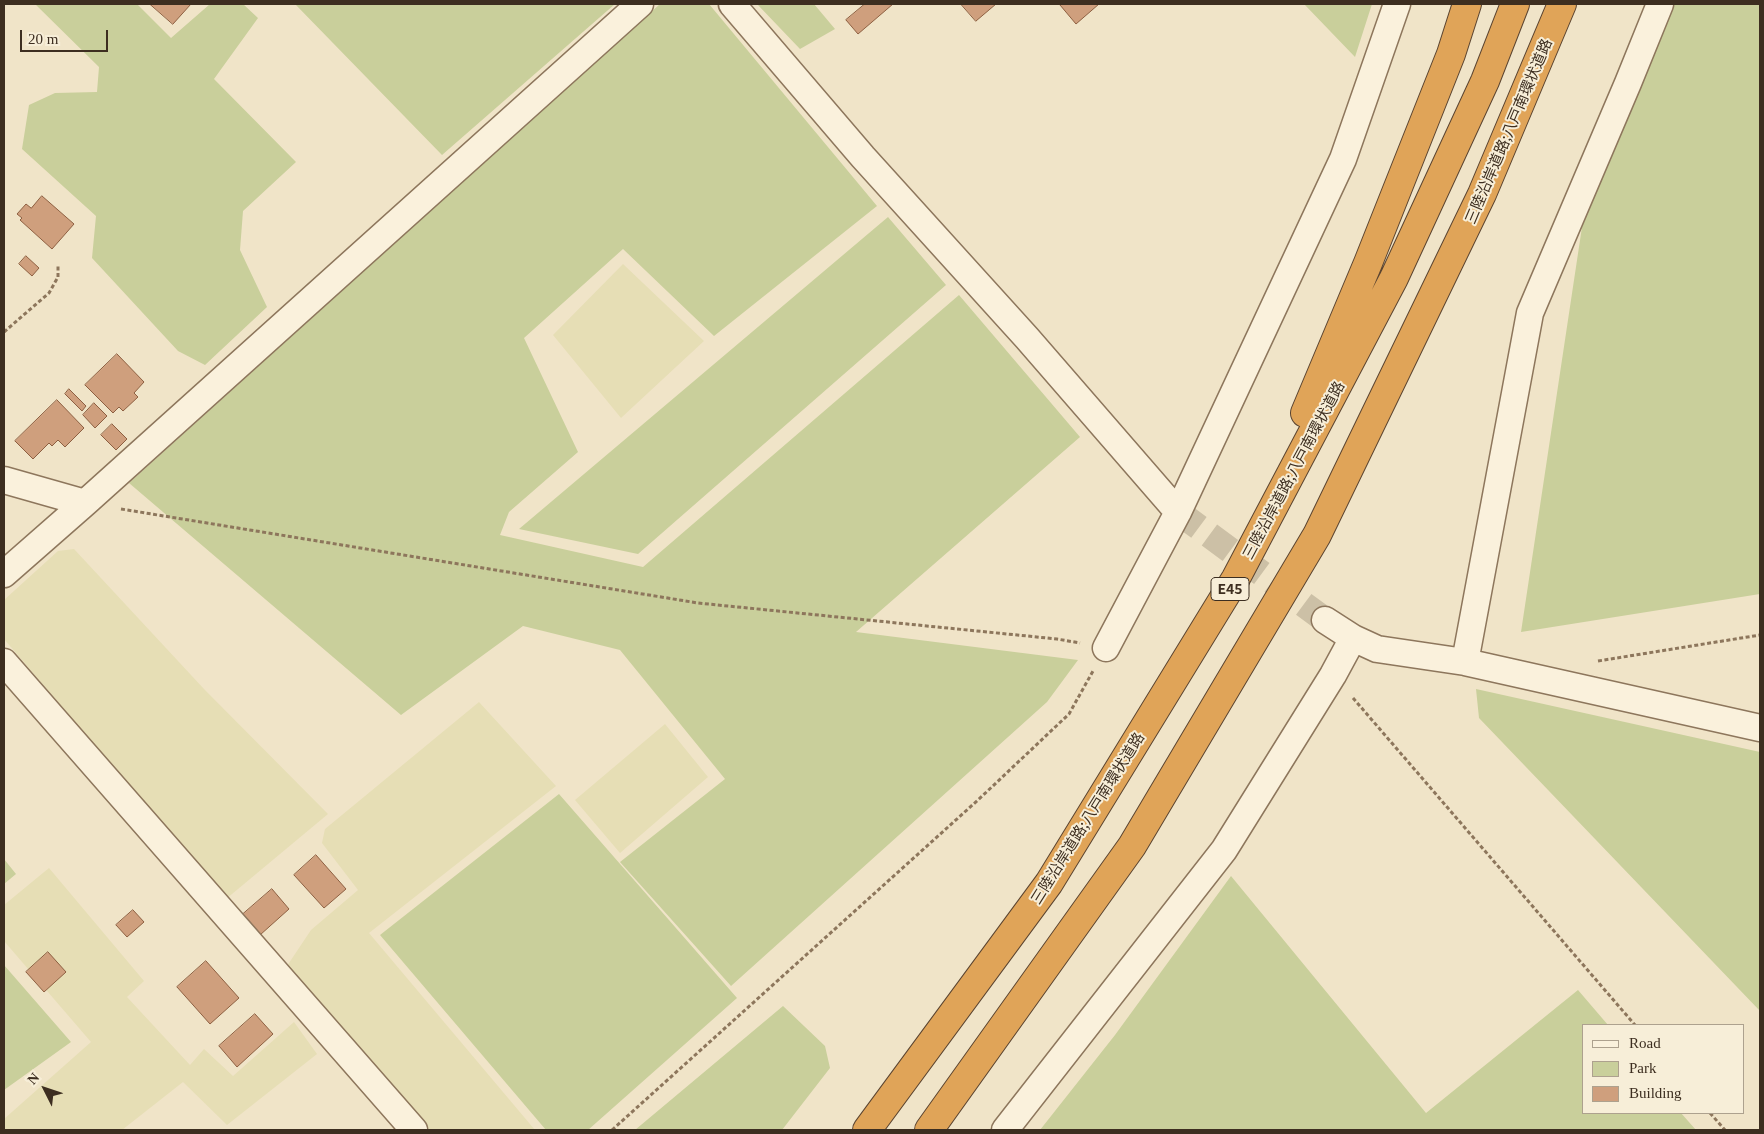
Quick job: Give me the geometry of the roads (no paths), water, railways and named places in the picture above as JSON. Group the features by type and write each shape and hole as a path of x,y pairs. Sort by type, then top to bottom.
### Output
{"highway":[{"path":"1236,578 1372,254 1451,54 1467,4"},
{"name":"三陸沿岸道路;八戸南環状道路","path":"867,1130 1049,883 1236,578 1394,278 1484,81 1515,4"},
{"name":"三陸沿岸道路;八戸南環状道路","path":"929,1130 1132,846 1317,535 1482,194 1562,4"}],"street":[{"path":"4,574 640,4"},
{"path":"732,4 863,157 1027,338 1178,512"},
{"path":"1106,648 1178,512 1343,159 1397,4"},
{"path":"1465,662 1530,314 1660,4"},
{"path":"4,480 85,503"},
{"path":"1325,620 1353,638 1377,648 1465,662 1760,728"},
{"path":"1005,1130 1224,850 1353,638"},
{"path":"4,662 414,1130"}],"tunnel":[{"path":"1178,512 1325,620"}]}
